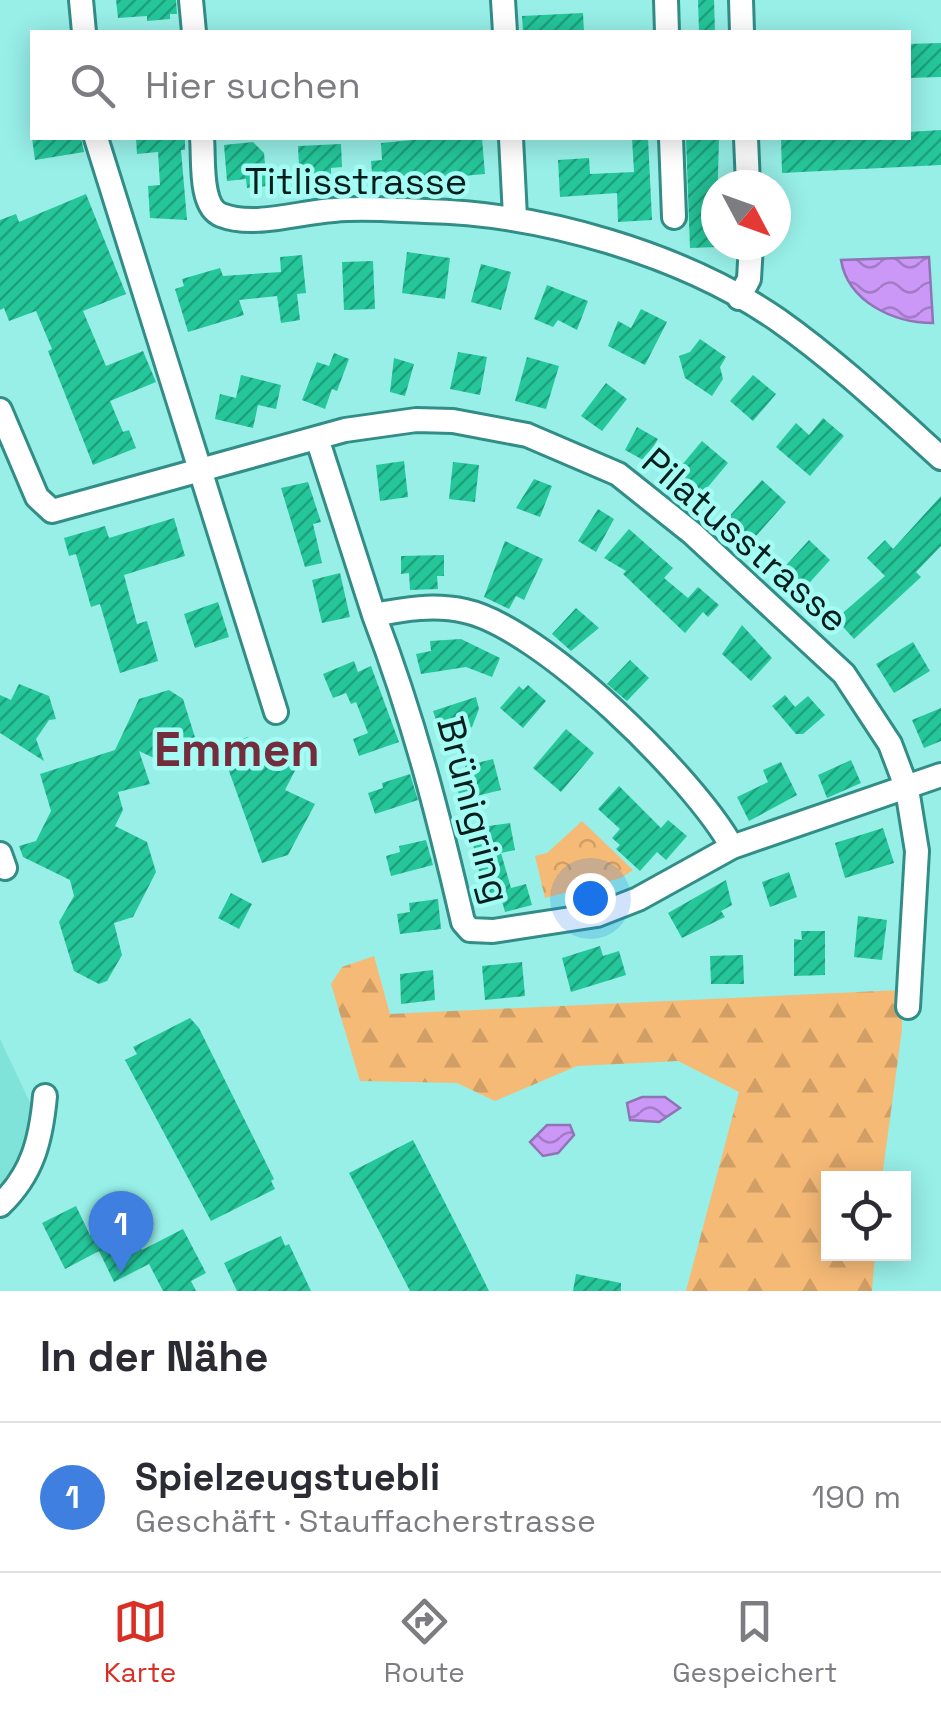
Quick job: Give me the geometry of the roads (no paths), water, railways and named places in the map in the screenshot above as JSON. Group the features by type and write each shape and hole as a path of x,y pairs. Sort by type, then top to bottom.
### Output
{"street":[{"path":"81,0 84,30"},
{"path":"191,0 194,30"},
{"path":"503,0 505,30"},
{"path":"666,0 667,30"},
{"path":"741,0 742,30"},
{"path":"97,140 276,712"},
{"name":"Titlisstrasse","path":"202,140 208,201 213,212 223,216 240,220 337,209 515,217 617,246 740,298 832,361 941,458"},
{"name":"Titlisstrasse","path":"511,140 515,217"},
{"path":"671,140 674,217"},
{"path":"746,140 747,170"},
{"path":"740,298 749,279 750,260"},
{"name":"Pilatusstrasse","path":"0,410 36,497 52,512 373,425 453,421 558,445 618,474 692,532 844,674 890,744 907,789 918,878 908,1006"},
{"path":"317,438 374,616 437,608 467,611 518,630 560,663 699,796 732,847 941,775"},
{"name":"Brünigring","path":"374,616 408,703 438,808 463,922 470,930 493,931 597,915 638,899 732,847"},
{"path":"0,1204 31,1165 42,1134 45,1096"}],"water":[{"path":"929,257 933,323 903,319 875,307 853,288 841,260"},
{"path":"642,1097 665,1097 680,1108 659,1122 630,1120 627,1103"},
{"path":"547,1125 570,1125 574,1135 558,1153 543,1156 530,1142"}],"place":[{"name":"Spielzeugstuebli","path":"121,1273"}],"district":[{"name":"Emmen","path":"237,749"}]}
